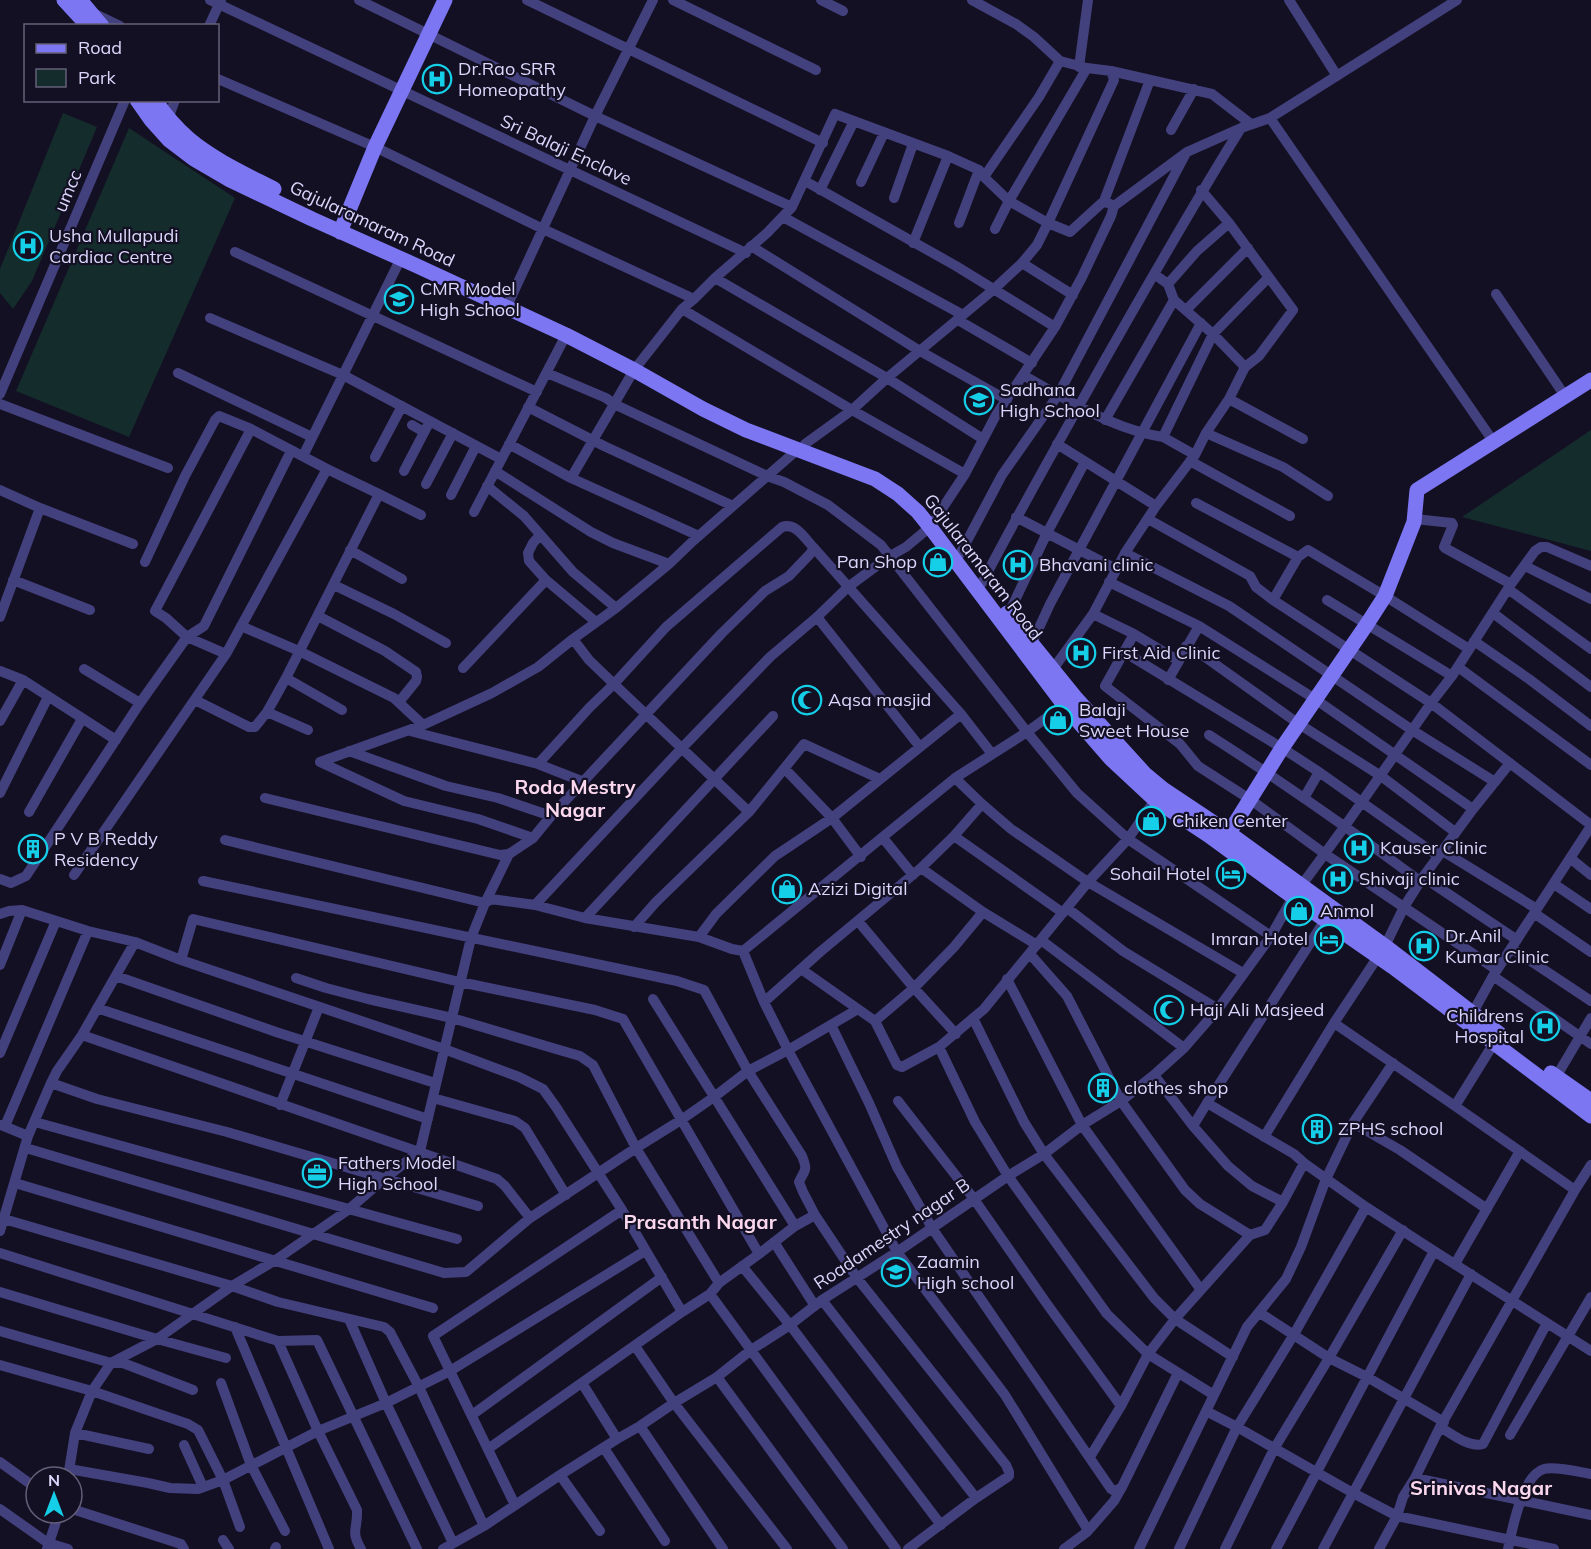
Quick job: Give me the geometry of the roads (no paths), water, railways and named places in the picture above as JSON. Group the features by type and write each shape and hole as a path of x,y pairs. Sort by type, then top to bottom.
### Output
{"main road":[{"path":"64,0 90,19"},
{"path":"80,0 90,19"},
{"path":"342,227 375,147 445,0"},
{"name":"Gajularamaram Road","path":"138,102 169,140 194,159 230,180 406,251 509,302 577,332 637,367"},
{"name":"Gajularamaram Road","path":"156,102 168,118 189,139 233,168 401,258 637,367 801,447 872,468 911,492 932,523 1070,701 1111,759 1208,835 1297,891 1591,1101"},
{"path":"1229,833 1282,748 1385,596 1415,519 1417,490 1591,380"},
{"name":"Gajularamaram Road","path":"932,523 1053,669 1070,701"},
{"name":"Gajularamaram Road","path":"1159,795 1229,833 1297,891 1325,920 1381,951 1494,1043 1591,1116"}],"street":[{"path":"359,0 595,116 792,207"},
{"path":"527,0 823,143"},
{"path":"509,302 595,116 653,0"},
{"path":"672,0 816,70"},
{"path":"821,0 843,11"},
{"path":"972,0 1016,24 1060,61 1083,68 1111,71 1212,94 1224,102 1246,126"},
{"path":"995,229 1083,68 1088,0"},
{"path":"1289,0 1337,76"},
{"path":"571,478 637,367 682,309 768,233 792,207 835,114 948,156 981,173 1009,201 1048,223 1070,232 1187,152 1270,118 1457,0"},
{"path":"210,24 217,1"},
{"name":"Sri Balaji Enclave","path":"217,1 570,170 749,249 1007,400"},
{"path":"90,19 111,24"},
{"path":"959,223 981,173 1040,97 1060,61"},
{"path":"533,838 478,819 404,801 320,762 410,731 492,693 538,667 616,608 801,447 852,410 993,290 1022,263 1037,245 1114,80 1111,71"},
{"path":"219,79 375,147 694,299"},
{"path":"535,905 770,657 848,587 906,547 932,523 965,474 996,416 1055,327 1073,295 1111,216 1109,204 1150,80"},
{"path":"1171,130 1194,89"},
{"name":"umcc","path":"0,393 124,102"},
{"path":"168,118 174,102"},
{"path":"1270,118 1493,441"},
{"path":"820,190 854,121"},
{"path":"982,583 1016,517 1201,190 1246,126"},
{"path":"861,182 884,133"},
{"path":"894,198 914,144"},
{"path":"960,554 1002,474 1058,395 1187,152"},
{"path":"913,243 948,156"},
{"path":"805,182 956,266 1055,327"},
{"path":"1053,669 1093,614 1125,553 1192,458 1229,399 1245,367 1259,356 1293,310 1229,223 1201,190"},
{"path":"783,217 960,317 1032,363"},
{"path":"1168,284 1197,251 1229,223"},
{"path":"1186,310 1248,248"},
{"path":"235,252 537,392"},
{"path":"303,456 401,258"},
{"path":"1022,263 1073,295"},
{"path":"1154,274 1168,284 1174,300 1213,334 1245,367"},
{"path":"1163,437 1213,334 1269,276"},
{"path":"715,278 887,378 983,439"},
{"path":"1496,294 1565,396"},
{"path":"1106,420 1174,300"},
{"path":"682,309 965,474"},
{"path":"210,318 343,375 425,419 465,445 501,459"},
{"path":"1032,643 1050,604 1201,323"},
{"path":"474,512 566,335"},
{"path":"178,373 312,437"},
{"path":"547,373 606,398 614,404 784,482 828,505 881,545 1077,793 1128,839 1271,936"},
{"path":"1023,375 1106,420 1141,434 1163,437 1192,458 1290,516"},
{"path":"1229,399 1303,439"},
{"path":"0,404 168,468"},
{"path":"375,457 402,406"},
{"path":"528,407 733,506"},
{"path":"145,562 185,476 219,416 250,429 421,515"},
{"path":"404,471 418,428 425,419"},
{"path":"226,654 187,637 155,611 250,429"},
{"path":"1206,433 1283,467 1328,496"},
{"path":"508,444 571,478 699,536"},
{"path":"1057,444 1156,506"},
{"path":"426,484 465,445"},
{"path":"451,495 465,445"},
{"path":"0,879 11,883 26,876 140,703 187,637 204,626 291,451"},
{"path":"1008,615 1047,533 1085,462"},
{"path":"74,875 226,654 327,469"},
{"path":"495,471 591,532 613,543 669,564"},
{"path":"487,486 524,516 573,572 616,608"},
{"path":"0,490 133,544"},
{"path":"195,700 249,727 255,727 267,712 286,678 379,494"},
{"path":"1196,503 1298,557"},
{"path":"0,617 40,508"},
{"path":"1016,517 1116,569"},
{"path":"1148,519 1250,576 1256,587 1431,703 1591,825 1495,973 1472,1014"},
{"path":"1415,519 1452,523 1445,548 1510,586 1591,649"},
{"path":"538,764 666,627 787,525 793,526 848,587 961,714 992,754"},
{"path":"540,535 528,553 529,561 546,580 596,622"},
{"name":"Roadamestry nagar B","path":"448,1546 484,1526 560,1475 717,1377 818,1303 1044,1154 1082,1125 1121,1101 1154,1075 1184,1048 1218,1009 1271,936 1297,891 1455,671 1535,551 1541,547 1547,547 1591,566"},
{"path":"265,798 500,855 509,854 533,838 723,633 765,591 789,576 813,548"},
{"path":"350,550 402,579"},
{"path":"1274,600 1298,557 1308,550 1528,679 1591,726"},
{"path":"1125,553 1229,606 1413,730 1495,782"},
{"path":"1525,566 1591,599"},
{"path":"13,580 90,610"},
{"path":"462,668 546,580"},
{"path":"1109,582 1199,626 1315,699 1473,809"},
{"path":"334,585 394,614 446,643"},
{"path":"1327,600 1455,671 1591,765"},
{"path":"1493,613 1591,687"},
{"path":"1093,614 1134,634 1179,661"},
{"path":"318,616 385,651 416,672 416,681 399,702"},
{"path":"817,617 920,747"},
{"path":"241,626 299,651 394,698 423,725"},
{"path":"1168,680 1199,626"},
{"path":"1134,634 1105,686 1180,744 1198,766 1251,800 1324,854 1404,907 1591,1044"},
{"path":"573,639 589,660 645,716 749,812"},
{"path":"1186,646 1299,724 1380,776 1455,832"},
{"path":"1124,652 1282,748 1319,772 1361,804 1536,911 1591,952"},
{"path":"84,669 140,703"},
{"path":"0,671 22,680 116,740"},
{"path":"286,678 342,710"},
{"path":"0,722 22,680"},
{"path":"0,793 48,697"},
{"path":"225,840 485,903 491,899 535,905 585,918 699,938 743,951 956,778 1070,701"},
{"path":"267,712 308,730"},
{"path":"699,938 716,914 775,856 832,818 961,714"},
{"path":"585,918 773,716"},
{"path":"29,812 82,718"},
{"path":"410,731 538,764 584,782"},
{"path":"1209,735 1268,772 1514,944 1591,1001"},
{"path":"634,927 656,902 749,812 804,744 880,779"},
{"path":"348,751 446,786 498,798 551,816"},
{"path":"1264,1137 1381,951 1421,879 1510,763"},
{"path":"785,769 832,818 861,856"},
{"path":"1304,798 1319,772"},
{"path":"956,778 1011,829 1088,882 1243,973"},
{"path":"801,969 875,1021 897,1065 906,1066 939,1047 984,1009 1088,882 1128,839 1159,795"},
{"path":"764,1002 917,872 954,836 982,804"},
{"path":"954,836 1123,951 1218,1009"},
{"path":"883,838 917,872 1036,946 1184,1048"},
{"path":"70,1465 75,1433 92,1391 111,1363 157,1340 232,1286 274,1261 348,1210 420,1151 471,938 509,854"},
{"path":"1570,858 1591,875"},
{"path":"203,881 677,981 704,990 748,1071 802,1156 806,1170 799,1182 815,1215 857,1278 1006,1465 1009,1472 1009,1476 908,1549"},
{"path":"1554,884 1591,909"},
{"path":"0,965 22,910"},
{"path":"0,914 22,910 88,932 135,942 319,1008 444,1048 519,1077 543,1089 622,1210 682,1312"},
{"path":"875,1021 914,988 954,947 983,912"},
{"path":"181,960 193,919 460,982 596,1010 622,1019 759,1254"},
{"path":"1193,1126 1325,920"},
{"path":"0,1053 56,921"},
{"path":"858,921 956,1034"},
{"path":"88,932 3,1125 27,1142 313,1234 444,1273 466,1272 530,1218 681,1120 748,1071 858,1009"},
{"path":"0,1231 27,1142 51,1083 82,1035 135,942"},
{"path":"1036,946 1066,996 1121,1101 1185,1190 1200,1204 1250,1235"},
{"path":"743,951 764,1002 788,1050 897,1252 1005,1395 1087,1532"},
{"path":"116,976 435,1083"},
{"path":"296,978 368,999 452,1018 580,1056 593,1065 636,1148 719,1282"},
{"path":"1007,979 1082,1125 1201,1290"},
{"path":"653,999 795,1226"},
{"path":"97,1008 428,1119"},
{"path":"280,1105 319,1008"},
{"path":"973,1018 1024,1122 1044,1154 1154,1298 1175,1319 1233,1357"},
{"path":"1556,1077 1591,1018"},
{"path":"1334,1023 1575,1190"},
{"path":"831,1025 897,1167 932,1227 1111,1489 1115,1491 1122,1487"},
{"path":"82,1035 497,1179 530,1218"},
{"path":"1455,1106 1494,1043"},
{"path":"939,1047 975,1122 1008,1176 1107,1314 1148,1354 1214,1395"},
{"path":"1139,1549 1247,1327 1286,1279 1301,1247 1326,1179 1353,1123 1393,1063"},
{"path":"1154,1075 1193,1126 1228,1166 1252,1186 1283,1202"},
{"path":"51,1083 98,1099 226,1132 478,1206"},
{"path":"433,1098 515,1121 525,1128 566,1195"},
{"path":"898,1101 974,1199 1121,1406"},
{"path":"1208,1103 1294,1154 1326,1179 1434,1251 1591,1350"},
{"path":"35,1122 458,1239"},
{"path":"1353,1123 1400,1150 1487,1209"},
{"path":"1455,1264 1520,1151"},
{"path":"1090,1457 1121,1406 1148,1354 1175,1319 1250,1235 1266,1230 1304,1163"},
{"path":"1379,1549 1397,1516 1403,1497 1442,1425 1591,1165"},
{"path":"15,1183 433,1308"},
{"path":"1179,1549 1237,1427 1293,1336 1366,1206"},
{"path":"515,1505 433,1336 622,1210"},
{"path":"488,1449 710,1294 719,1282 795,1226 815,1215"},
{"path":"4,1219 232,1286 278,1302 384,1328 390,1332 418,1387 484,1526"},
{"path":"1225,1549 1274,1449 1403,1230"},
{"path":"774,1242 818,1303 976,1498"},
{"path":"84,1475 170,1488 198,1489 223,1480 318,1431 386,1403 450,1371 645,1251"},
{"path":"1276,1549 1434,1251"},
{"path":"0,1253 278,1341 316,1340 417,1549"},
{"path":"742,1266 790,1325 941,1525"},
{"path":"1323,1549 1470,1274"},
{"path":"472,1415 662,1276"},
{"path":"0,1292 226,1359"},
{"path":"710,1294 896,1549"},
{"path":"1510,1435 1591,1298"},
{"path":"1260,1313 1329,1358 1403,1399 1468,1442 1479,1445 1483,1444 1547,1323"},
{"path":"349,1319 448,1546"},
{"path":"235,1327 329,1549"},
{"path":"0,1331 111,1363 123,1363 193,1390"},
{"path":"278,1341 318,1431 357,1510 358,1522 354,1538 361,1549"},
{"path":"634,1346 674,1403 788,1549"},
{"path":"0,1365 92,1391 188,1424 198,1430 223,1480 240,1527"},
{"path":"1064,1549 1087,1532 1114,1501 1178,1373"},
{"path":"717,1377 843,1549"},
{"path":"221,1383 251,1465 285,1532"},
{"path":"582,1383 617,1439"},
{"path":"1206,1411 1397,1516 1509,1545 1554,1549"},
{"path":"640,1426 723,1549"},
{"path":"75,1433 149,1449"},
{"path":"184,1445 203,1487"},
{"path":"604,1448 665,1541"},
{"path":"0,1462 24,1479"},
{"path":"1509,1545 1520,1499 1534,1475 1548,1468 1591,1474"},
{"path":"560,1475 600,1531"},
{"path":"1415,1478 1591,1515"},
{"path":"0,1509 47,1546 68,1549"},
{"path":"84,1513 180,1544 184,1549"},
{"path":"47,1546 55,1525"}],"place":[{"name":"Dr.Rao SRR Homeopathy","path":"437,79"},
{"name":"Usha Mullapudi Cardiac Centre","path":"28,246"},
{"name":"CMR Model High School","path":"399,299"},
{"name":"Sadhana High School","path":"979,400"},
{"name":"Pan Shop","path":"938,562"},
{"name":"Bhavani clinic","path":"1018,565"},
{"name":"First Aid Clinic","path":"1081,653"},
{"name":"Aqsa masjid","path":"807,700"},
{"name":"Balaji Sweet House","path":"1058,720"},
{"name":"Chiken Center","path":"1151,821"},
{"name":"Kauser Clinic","path":"1359,848"},
{"name":"P V B Reddy Residency","path":"33,849"},
{"name":"Sohail Hotel","path":"1231,874"},
{"name":"Shivaji clinic","path":"1338,879"},
{"name":"Azizi Digital","path":"787,889"},
{"name":"Anmol","path":"1299,911"},
{"name":"Imran Hotel","path":"1329,939"},
{"name":"Dr.Anil Kumar Clinic","path":"1424,946"},
{"name":"Haji Ali Masjeed","path":"1169,1010"},
{"name":"Childrens Hospital","path":"1545,1026"},
{"name":"clothes shop","path":"1103,1088"},
{"name":"ZPHS school","path":"1317,1129"},
{"name":"Fathers Model High School","path":"317,1173"},
{"name":"Zaamin High school","path":"896,1272"}],"district":[{"name":"Roda Mestry Nagar","path":"575,798"},
{"name":"Prasanth Nagar","path":"700,1222"},
{"name":"Srinivas Nagar","path":"1481,1488"}]}
